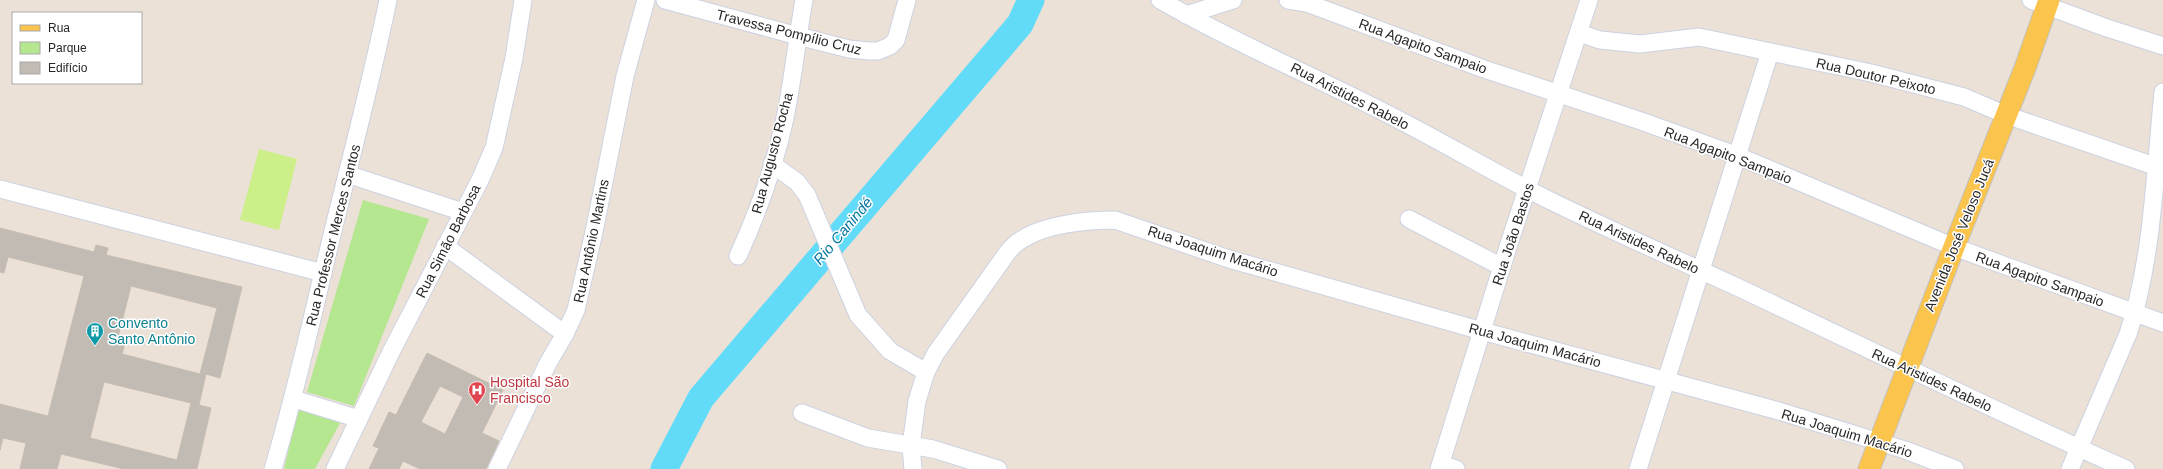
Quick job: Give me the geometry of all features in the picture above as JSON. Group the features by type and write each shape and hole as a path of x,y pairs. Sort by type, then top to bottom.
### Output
{"main road":[{"name":"Avenida José Veloso Jucá","path":"1869,469 1906,369 2006,115 2042,2"}],"street":[{"name":"Rua Professor Merces Santos","path":"273,469 294,399 347,174 370,88 388,0"},
{"name":"Rua Simão Barbosa","path":"335,469 494,148 512,66 523,0"},
{"name":"Rua Antônio Martins","path":"497,469 548,363 565,334 576,310 587,264 625,76 646,0"},
{"name":"Travessa Pompílio Cruz","path":"665,0 798,36 861,51 878,51 890,46 896,40 907,0"},
{"name":"Rua Augusto Rocha","path":"738,256 754,220 785,119 804,0"},
{"name":"Rua Aristides Rabelo","path":"1160,0 1186,15 1401,121 1528,189 1596,223 1702,271 1906,369 2126,469"},
{"path":"1186,15 1233,0"},
{"name":"Rua Agapito Sampaio","path":"1288,0 1307,3 1484,69 1738,156 1954,247 2163,323"},
{"name":"Rua João Bastos","path":"1446,467 1482,332 1502,267 1560,94 1589,0"},
{"path":"2042,2 2107,28 2163,46"},
{"name":"Rua Doutor Peixoto","path":"1579,32 1600,40 1640,44 1699,37 1926,86 1964,97 2006,115 2160,167"},
{"path":"1638,469 1702,271 1770,52"},
{"path":"2070,469 2080,449 2136,312 2160,167 2163,92"},
{"path":"772,164 797,182 807,195 858,315 890,351 926,372 917,401 911,446 913,469"},
{"path":"347,174 463,212"},
{"path":"0,189 323,273"},
{"path":"1409,219 1502,267"},
{"name":"Rua Joaquim Macário","path":"926,372 936,353 1007,252 1021,240 1048,229 1076,223 1115,220 1229,259 1482,332 1779,411 1878,443 1905,450 1955,469"},
{"path":"445,246 565,334"},
{"path":"294,399 359,419"},
{"path":"802,413 868,438 933,449 998,469"}],"green space":[{"path":"259,149 297,159 279,230 240,220"},
{"path":"363,200 429,219 354,406 307,392"},
{"path":"299,406 340,423 315,469 284,469"}],"building":[{"name":"Convento Santo Antônio","path":"0,228 94,252 96,245 108,248 106,255 242,287 220,378 206,374 199,405 211,408 197,469 124,469 61,454 57,469 20,469 26,443 3,438 0,450 0,404 48,416 84,276 8,257 4,273 0,272","holes":["131,286 217,308 200,374 122,354 126,339 118,337","104,382 191,403 177,460 90,438"]},
{"name":"Hospital São Francisco","path":"427,353 503,390 482,433 499,441 486,469 420,469 403,461 399,469 369,469 379,448 373,446 389,412 396,415","holes":["440,386 463,397 445,434 421,422"]}],"waterway":[{"name":"Rio Canindé","path":"664,469 701,398 1020,24 1031,0"}],"place":[{"name":"Convento Santo Antônio","path":"95,346"},
{"name":"Hospital São Francisco","path":"477,405"}]}
